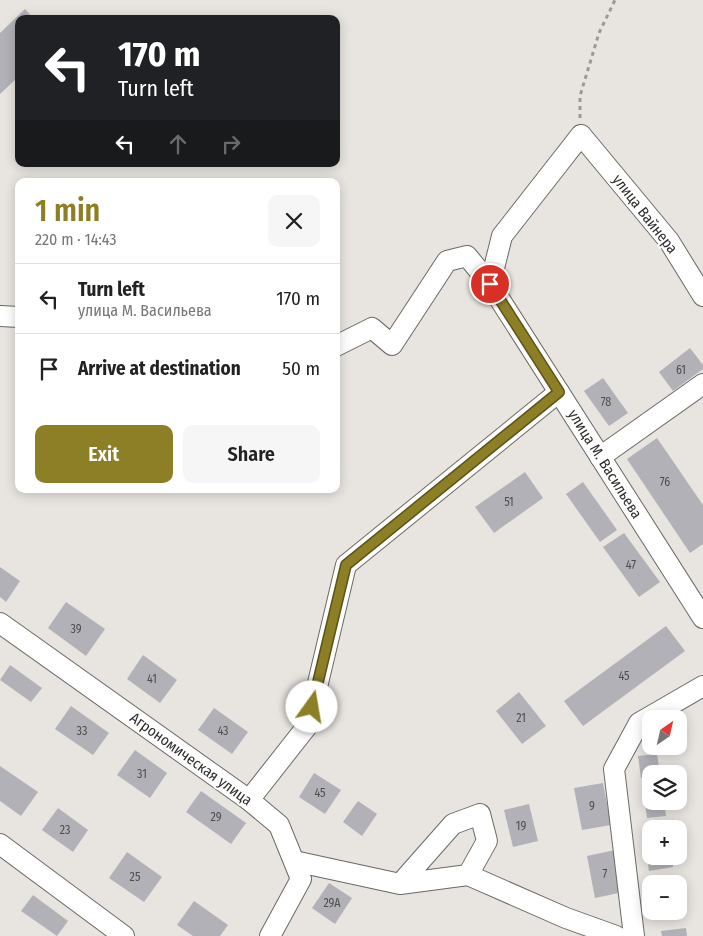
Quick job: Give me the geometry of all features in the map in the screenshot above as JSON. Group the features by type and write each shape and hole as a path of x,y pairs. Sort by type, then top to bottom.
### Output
{"street":[{"path":"490,284 502,236 581,135"},
{"name":"улица Вайнера","path":"581,135 669,241 703,296"},
{"name":"улица М. Васильева","path":"340,344 372,328 392,345 447,261 467,256 490,284 703,618"},
{"path":"0,316 15,317"},
{"path":"600,456 703,384"},
{"path":"249,800 308,725 346,565 559,392"},
{"name":"Агрономическая улица","path":"0,623 249,800 279,825 301,879 270,936"},
{"path":"634,936 614,769 639,723 703,686"},
{"path":"400,884 453,824 480,814 487,841 468,875"},
{"path":"0,844 124,936"},
{"path":"294,860 400,884 468,875 566,918 616,936"}],"path":[{"path":"581,135 580,96 599,34 615,0"}],"building":[{"path":"25,9 30,15 19,15"},
{"path":"15,19 15,80 0,94 0,33"},
{"path":"690,348 703,365 703,369 673,391 659,372"},
{"path":"603,378 628,413 609,426 584,391"},
{"path":"657,438 703,505 703,544 690,553 627,459"},
{"path":"525,472 543,498 494,533 475,507"},
{"path":"583,482 617,530 600,542 566,494"},
{"path":"624,533 660,582 639,597 603,547"},
{"path":"0,567 20,581 6,602 0,597"},
{"path":"66,602 105,629 86,656 48,628"},
{"path":"666,626 685,651 583,726 564,701"},
{"path":"143,655 177,680 160,703 127,679"},
{"path":"10,665 42,688 31,702 0,680"},
{"path":"519,692 546,726 522,744 496,711"},
{"path":"71,706 109,733 93,755 55,729"},
{"path":"214,708 248,732 232,754 198,730"},
{"path":"135,750 167,773 150,798 117,775"},
{"path":"657,755 659,765 642,765 641,778 638,756"},
{"path":"0,766 38,792 21,816 0,801"},
{"path":"314,773 341,790 325,814 299,797"},
{"path":"603,783 611,825 582,830 574,788"},
{"path":"201,791 246,823 231,844 186,812"},
{"path":"358,801 377,814 362,836 343,822"},
{"path":"529,804 538,841 513,847 504,810"},
{"path":"58,808 88,830 73,852 42,830"},
{"path":"646,810 665,810 666,816 647,818"},
{"path":"615,850 623,892 595,898 587,856"},
{"path":"127,852 162,877 144,902 109,878"},
{"path":"648,865 673,865 673,867 649,871"},
{"path":"329,883 352,898 335,924 312,908"},
{"path":"33,895 68,921 57,936 21,911"},
{"path":"194,901 228,925 220,936 193,936 177,925"},
{"path":"686,928 687,936 662,936 661,931"}],"route":[{"path":"312,707 346,565 559,392 490,284"}]}
